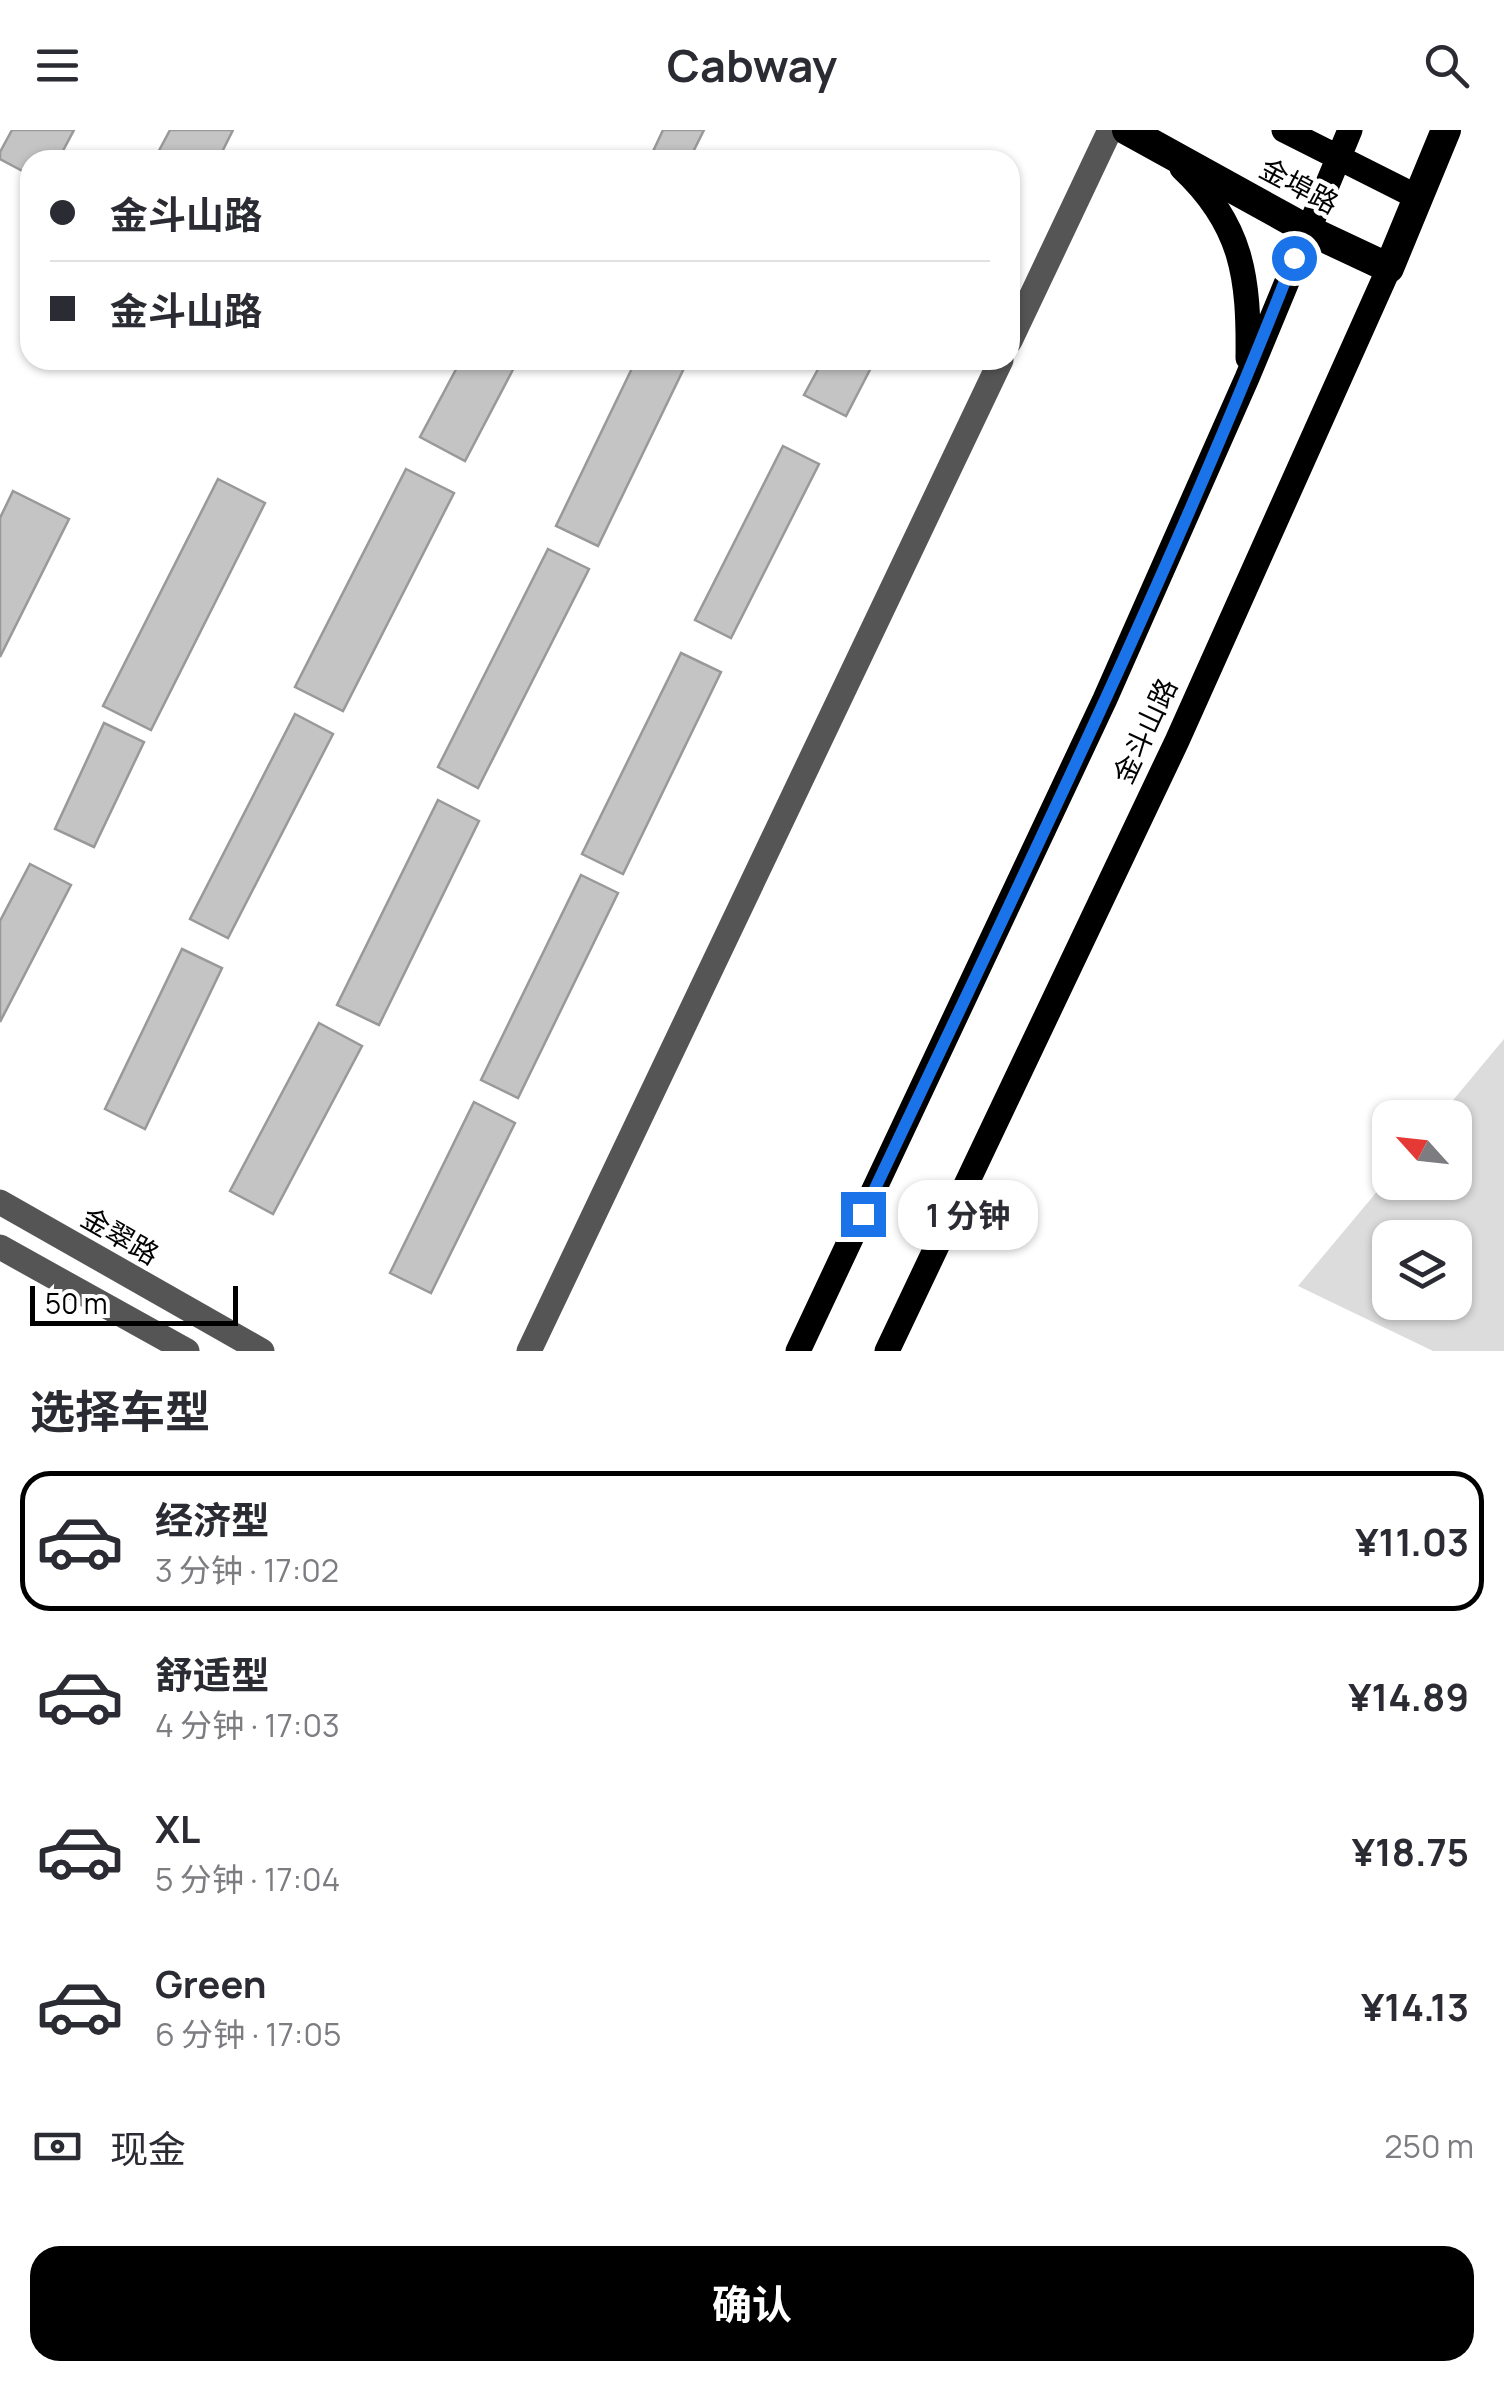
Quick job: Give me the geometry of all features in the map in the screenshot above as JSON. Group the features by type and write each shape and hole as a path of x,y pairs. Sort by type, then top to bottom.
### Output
{"highway":[{"name":"金埠路","path":"1127,130 1306,229 1389,268"},
{"name":"金斗山路","path":"1389,268 1446,130"}],"main road":[{"name":"金埠路","path":"1284,130 1418,198"},
{"name":"金斗山路","path":"798,1351 1105,698 1247,378 1350,130"},
{"path":"1164,151 1223,213 1237,245 1248,319 1247,378"},
{"name":"金斗山路","path":"886,1351 1177,741 1389,268"}],"street":[{"path":"1020,320 1110,130"},
{"path":"529,1351 996,370"},
{"name":"金翠路","path":"0,1202 262,1351"},
{"path":"0,1247 187,1351"}],"shaded area":[{"path":"1504,1039 1504,1351 1433,1351 1298,1286 1372,1198 1472,1200 1472,1100 1453,1100"}],"building":[{"path":"12,130 74,130 63,150 20,150 20,170 0,159"},
{"path":"170,130 233,130 223,150 159,150"},
{"path":"663,130 704,130 694,150 654,150"},
{"path":"456,370 513,370 465,461 420,437"},
{"path":"631,370 683,370 598,546 556,526"},
{"path":"818,370 870,370 846,416 804,395"},
{"path":"783,446 819,464 731,638 695,620"},
{"path":"406,469 454,493 343,711 295,687"},
{"path":"218,479 265,503 151,730 103,706"},
{"path":"13,491 69,519 0,657 0,518"},
{"path":"548,549 589,569 478,788 438,767"},
{"path":"681,653 721,672 623,874 582,854"},
{"path":"295,714 333,734 228,938 190,919"},
{"path":"104,723 144,742 94,847 55,829"},
{"path":"438,800 479,821 379,1025 337,1005"},
{"path":"30,864 71,885 0,1022 0,921"},
{"path":"581,875 618,893 518,1098 481,1080"},
{"path":"182,949 222,968 145,1129 105,1109"},
{"path":"319,1023 362,1046 273,1214 230,1191"},
{"path":"474,1102 515,1123 431,1293 390,1273"}],"route":[{"path":"863,1214 1105,698 1247,378 1294,258"}]}
